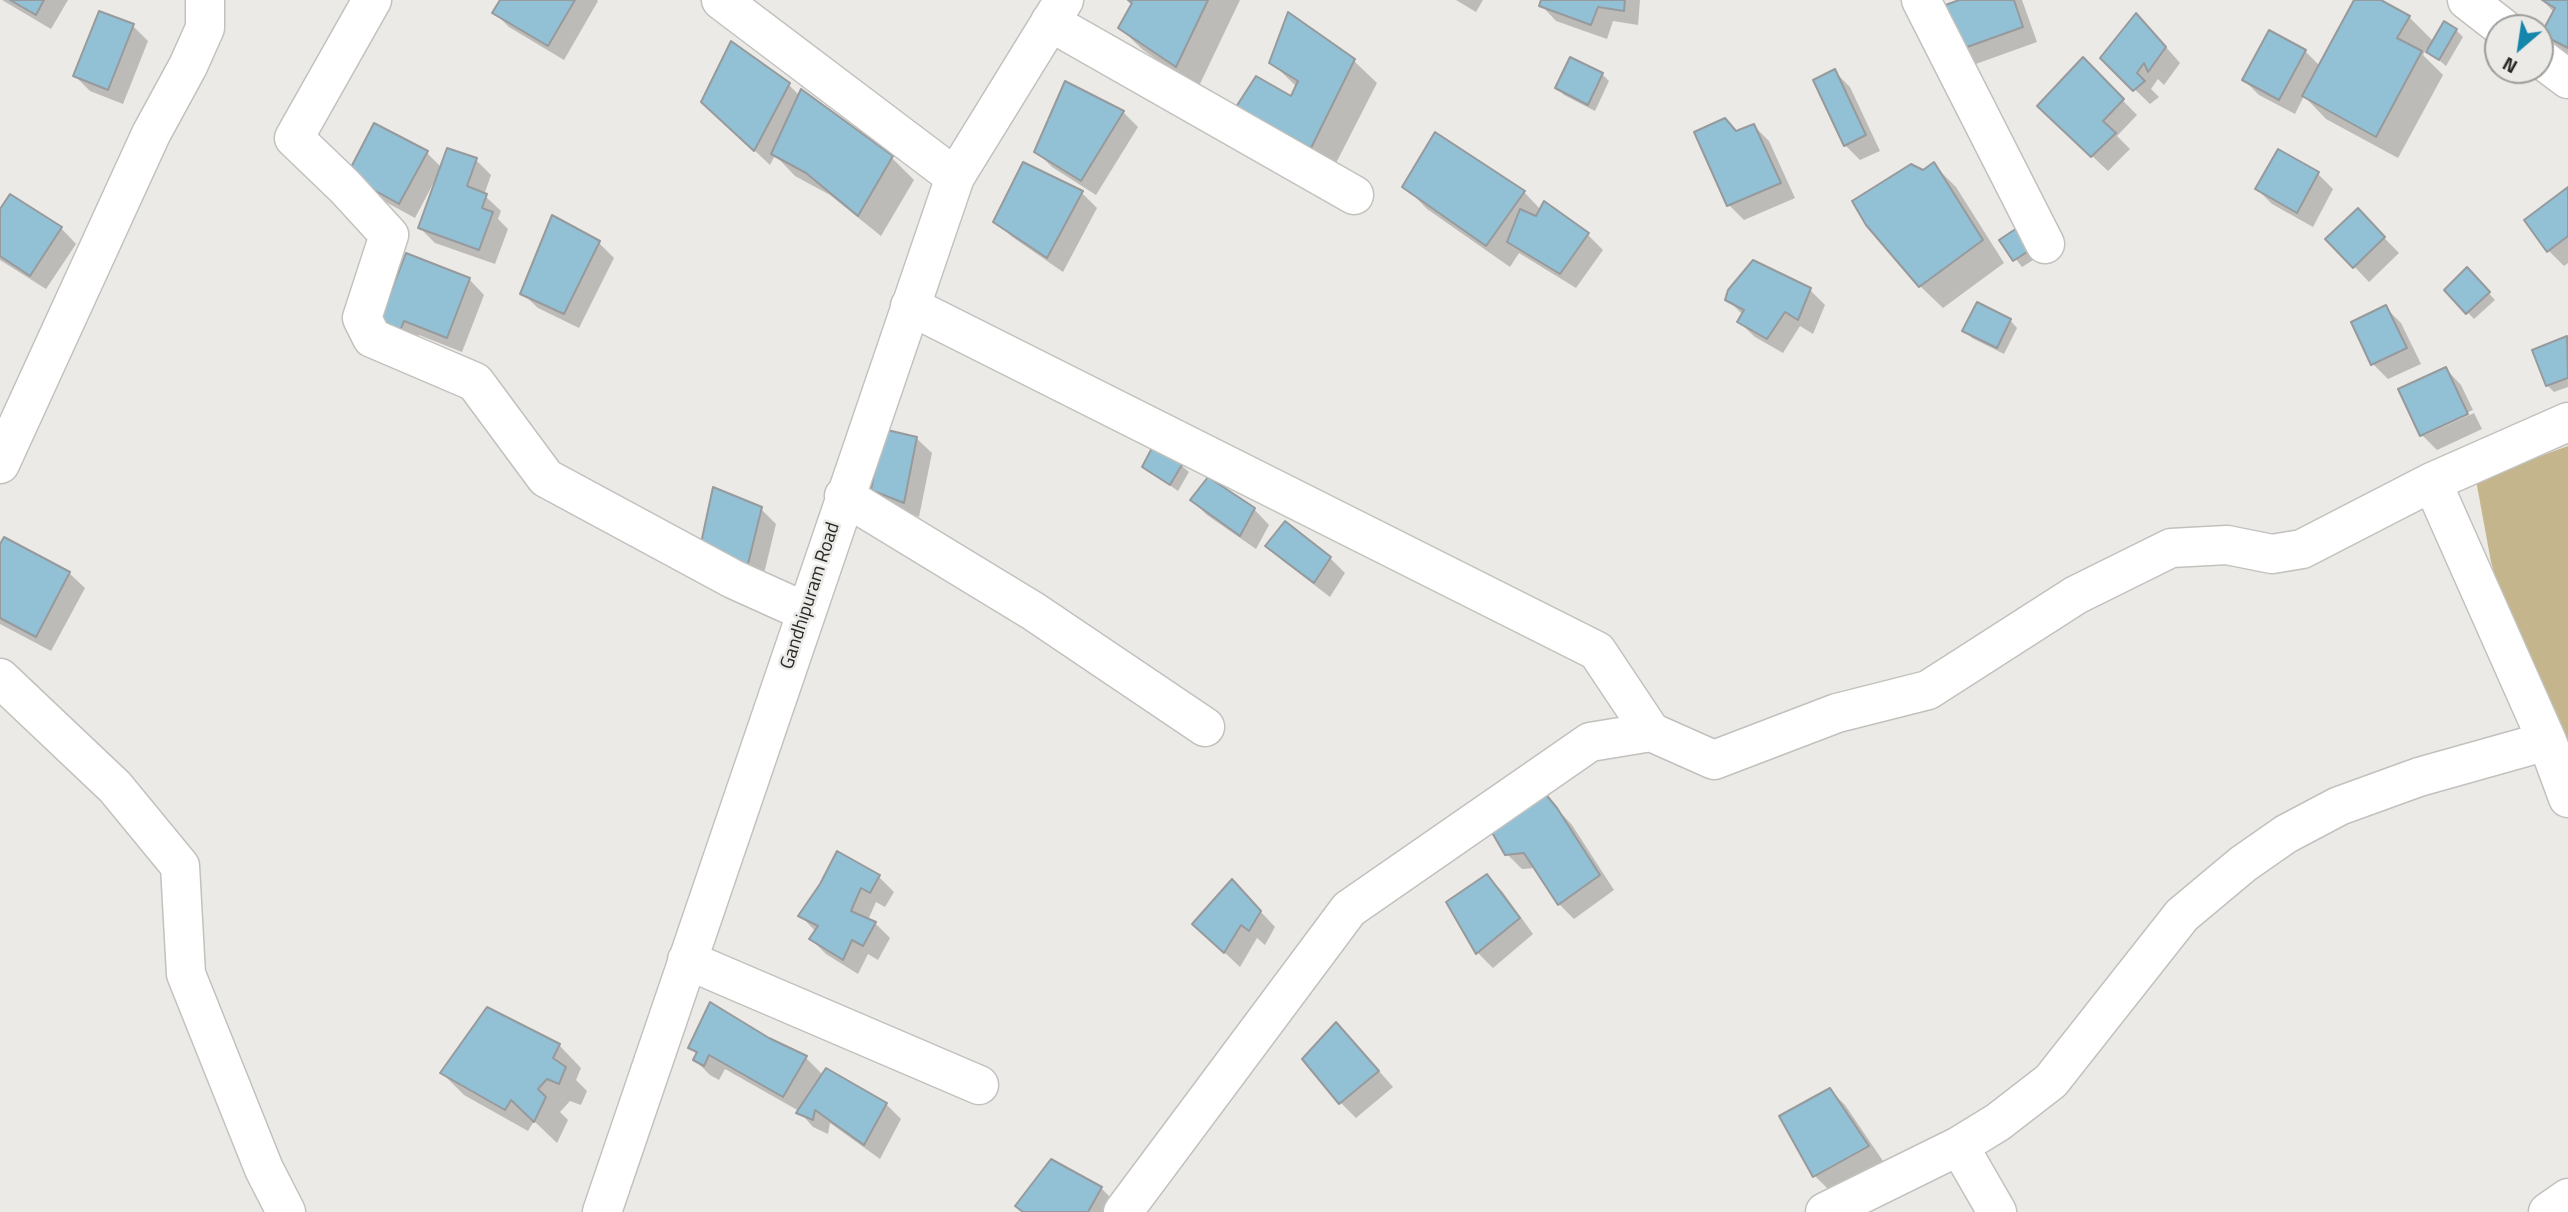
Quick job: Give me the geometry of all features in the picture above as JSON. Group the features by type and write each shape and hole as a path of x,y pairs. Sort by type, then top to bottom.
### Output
{"street":[{"path":"2,454 151,134 188,66 205,28 205,0"},
{"path":"372,0 294,138 345,187 389,235 362,318 373,338 475,382 546,478 733,579 806,612"},
{"path":"721,0 955,177"},
{"path":"1921,0 2045,244"},
{"path":"1057,11 1354,195"},
{"name":"Gandhipuram Road","path":"602,1212 955,177 1057,11"},
{"path":"910,306 1597,651 1651,732 1714,760 1837,713 1928,690 2077,595 2171,548 2227,545 2272,554 2302,549 2432,482 2568,422"},
{"path":"2432,482 2547,741 2568,798"},
{"path":"844,496 1033,611 1205,727"},
{"path":"0,678 115,787 180,866 186,974 264,1168 286,1212"},
{"path":"1123,1212 1349,909 1591,742 1651,732"},
{"path":"1825,1212 1959,1146 1998,1122 2051,1081 2182,915 2243,864 2286,834 2339,806 2419,777 2547,741"},
{"path":"687,960 979,1085"},
{"path":"1959,1146 1997,1212"},
{"path":"2548,1212 2568,1198"}],"shaded area":[{"path":"2568,446 2568,778 2516,648 2491,562 2476,480"}],"building":[{"path":"10,0 44,0 36,15"},
{"path":"500,0 575,0 548,46 492,13"},
{"path":"1128,0 1208,0 1176,67 1118,28 1132,3"},
{"path":"1541,0 1625,0 1624,11 1598,7 1591,25 1539,6"},
{"path":"1959,0 2014,0 2023,27 1956,51 1940,7"},
{"path":"2354,0 2381,0 2410,16 2397,38 2422,51 2376,137 2302,96"},
{"path":"2542,0 2568,0 2568,48 2554,41 2554,14 2552,14 2555,8"},
{"path":"99,11 134,24 108,90 73,76"},
{"path":"1288,12 1355,59 1311,148 1236,107 1256,76 1291,96 1298,81 1269,63"},
{"path":"2136,13 2166,47 2148,72 2144,63 2137,73 2145,81 2133,91 2100,58"},
{"path":"2444,21 2457,29 2439,60 2426,52"},
{"path":"2269,30 2306,50 2279,100 2242,80"},
{"path":"731,41 790,83 754,151 701,102"},
{"path":"1570,57 1603,73 1588,105 1555,88"},
{"path":"2083,57 2124,99 2103,121 2116,133 2091,157 2037,106"},
{"path":"1835,69 1866,135 1844,146 1813,80"},
{"path":"1065,81 1124,111 1081,181 1034,152"},
{"path":"801,89 893,156 858,216 806,173 771,154"},
{"path":"1725,118 1736,131 1754,124 1781,183 1727,206 1694,132"},
{"path":"374,123 428,151 399,204 347,175"},
{"path":"1435,132 1525,191 1486,246 1402,187"},
{"path":"447,148 477,158 467,186 487,194 482,208 493,212 479,250 418,228"},
{"path":"2278,149 2319,172 2297,213 2255,189"},
{"path":"1023,162 1083,191 1047,258 993,222"},
{"path":"1934,162 1983,240 1919,287 1866,225 1852,201 1911,164 1923,170"},
{"path":"2568,187 2568,236 2547,252 2524,220"},
{"path":"10,194 62,227 30,276 0,256 0,209"},
{"path":"1544,201 1589,233 1560,274 1507,242 1520,209 1536,216"},
{"path":"2358,208 2385,237 2353,268 2325,239"},
{"path":"552,215 600,241 564,314 520,294"},
{"path":"2029,220 2043,242 2013,261 1999,240"},
{"path":"406,253 470,278 447,338 404,321 398,336 377,328"},
{"path":"1753,260 1811,288 1798,320 1785,312 1767,339 1737,322 1744,310 1725,300 1728,290"},
{"path":"2467,267 2490,292 2466,314 2444,290"},
{"path":"1977,302 2011,319 1997,348 1962,331"},
{"path":"2386,305 2407,348 2371,365 2351,322"},
{"path":"2567,336 2568,378 2546,386 2532,350"},
{"path":"2446,367 2468,414 2420,436 2398,389"},
{"path":"883,429 917,437 904,503 871,490"},
{"path":"1153,446 1183,463 1170,485 1142,467"},
{"path":"1208,477 1255,508 1240,536 1190,500"},
{"path":"713,487 762,507 746,572 700,548"},
{"path":"1285,521 1331,557 1314,583 1265,546"},
{"path":"4,537 70,572 36,637 0,618 0,544"},
{"path":"1539,786 1557,808 1600,875 1558,905 1524,853 1505,855 1490,829"},
{"path":"837,851 880,875 870,893 861,888 851,911 876,922 863,946 852,940 843,960 809,939 818,926 798,916 820,884"},
{"path":"1487,874 1520,918 1476,954 1446,902"},
{"path":"1232,879 1261,911 1249,931 1241,925 1224,953 1192,924"},
{"path":"710,1002 769,1038 807,1056 783,1097 709,1055 704,1066 693,1060 697,1052 688,1048"},
{"path":"487,1007 560,1044 553,1058 566,1067 559,1084 547,1079 538,1089 546,1097 534,1122 511,1100 505,1110 440,1073"},
{"path":"1336,1022 1379,1071 1339,1104 1302,1059"},
{"path":"826,1068 887,1103 864,1145 815,1110 813,1120 796,1113"},
{"path":"1830,1088 1869,1146 1813,1177 1779,1116"},
{"path":"1051,1159 1102,1187 1088,1212 1023,1212 1015,1206"}]}
